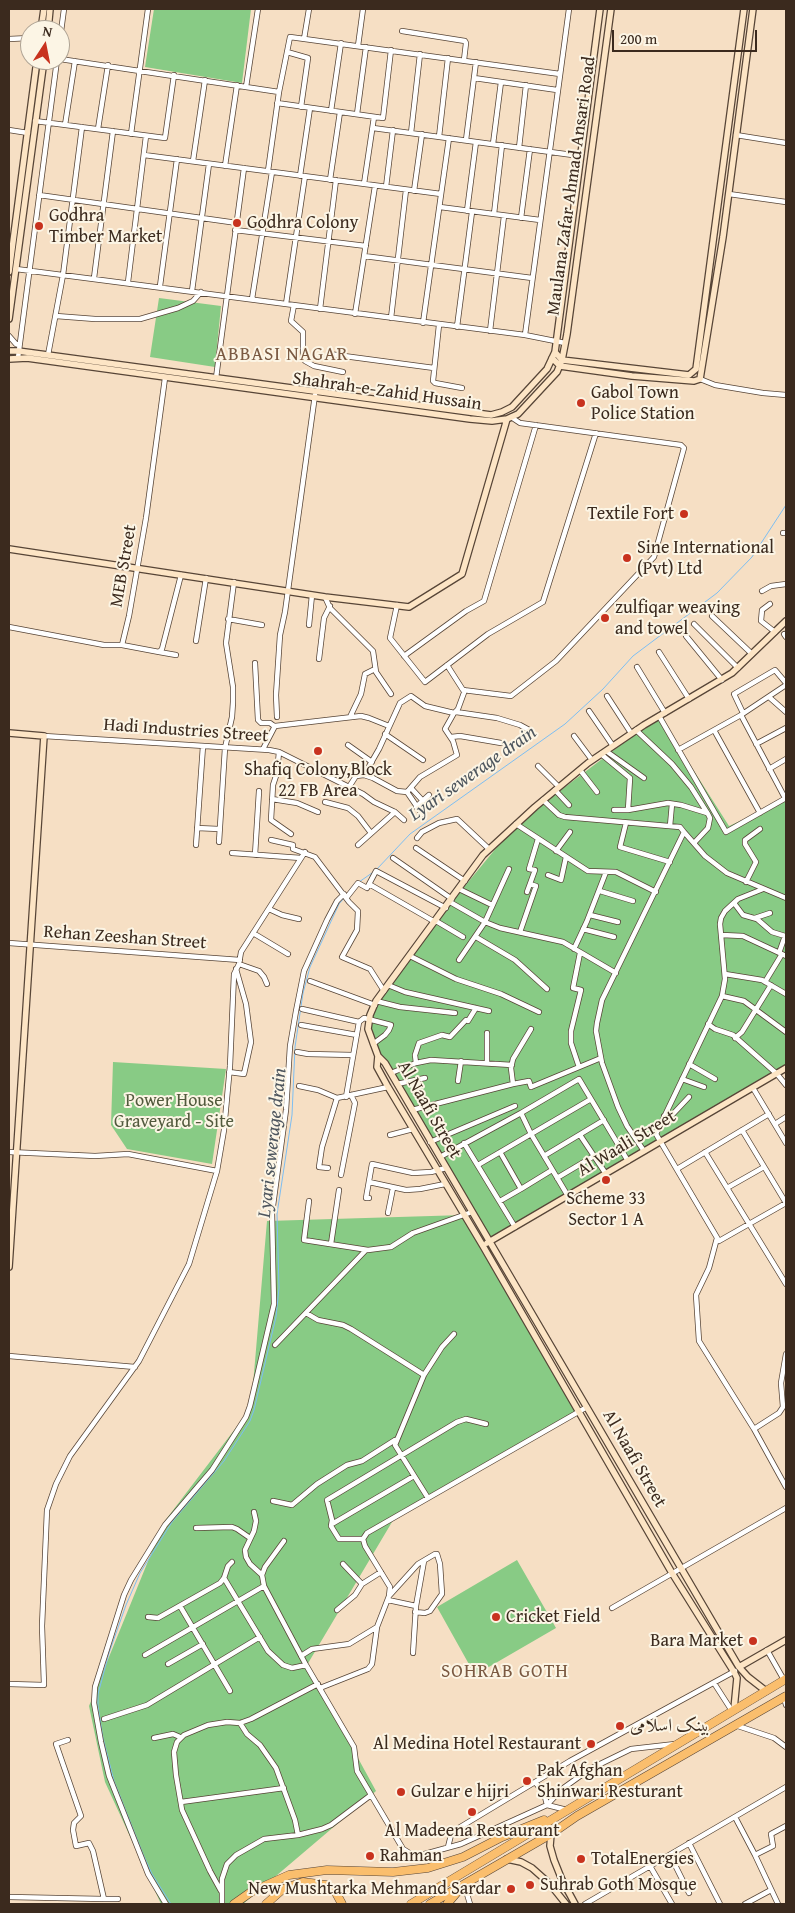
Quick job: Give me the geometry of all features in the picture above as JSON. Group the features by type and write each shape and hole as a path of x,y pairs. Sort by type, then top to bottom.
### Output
{"highway":[{"path":"411,1904 785,1680"},
{"path":"430,1904 551,1834 577,1816 785,1696"},
{"path":"234,1904 267,1884 289,1875 309,1871 394,1872 428,1868 463,1857 566,1810"},
{"path":"266,1904 283,1889 303,1882 314,1882 326,1885 335,1891 342,1904"},
{"path":"447,1904 464,1884"}],"street":[{"path":"131,134 148,9"},
{"path":"246,87 258,9"},
{"path":"304,39 309,9"},
{"path":"358,46 363,9"},
{"path":"525,335 569,9"},
{"name":"Maulana Zafar Ahmad Ansari Road","path":"556,342 600,9"},
{"name":"Maulana Zafar Ahmad Ansari Road","path":"561,363 611,9"},
{"path":"561,363 689,375 696,369 744,9"},
{"path":"700,379 729,194 753,9"},
{"path":"402,31 465,40 464,60"},
{"path":"741,32 750,34"},
{"path":"252,299 263,233 277,103 290,37 560,74"},
{"path":"331,111 340,44"},
{"path":"357,114 366,47"},
{"path":"277,103 383,118 391,50"},
{"path":"287,52 308,58 301,106"},
{"path":"411,133 420,54"},
{"path":"439,137 448,58"},
{"path":"70,60 279,92"},
{"path":"65,125 75,61"},
{"path":"466,140 476,62"},
{"path":"98,130 108,65"},
{"path":"9,319 11,271 36,70"},
{"path":"11,271 43,70"},
{"path":"18,351 56,70"},
{"path":"35,121 165,138 174,75"},
{"path":"474,78 558,90"},
{"path":"193,161 206,80"},
{"path":"493,144 501,82"},
{"path":"225,166 237,85"},
{"path":"518,148 526,86"},
{"path":"286,304 296,237 310,108"},
{"path":"330,180 340,112"},
{"path":"364,184 374,117"},
{"path":"48,355 56,316 82,127"},
{"path":"372,128 580,156"},
{"path":"9,130 28,133"},
{"path":"386,187 393,130"},
{"path":"94,278 113,132"},
{"path":"414,191 422,134"},
{"path":"736,135 786,143"},
{"path":"128,282 146,136"},
{"path":"423,322 449,138"},
{"path":"457,327 465,269 476,142"},
{"path":"494,214 502,145"},
{"path":"521,218 530,149"},
{"path":"144,155 442,194"},
{"path":"160,286 177,159"},
{"path":"192,291 209,164"},
{"path":"216,378 244,168"},
{"path":"320,309 336,180"},
{"path":"355,314 375,186"},
{"path":"391,318 406,190"},
{"path":"729,194 786,202"},
{"path":"39,195 237,223"},
{"path":"440,207 540,220"},
{"path":"490,331 504,216"},
{"path":"236,230 366,246"},
{"path":"364,256 532,278"},
{"path":"11,271 29,270 160,286 355,314 525,335 565,343"},
{"path":"56,316 140,319 178,308 193,301 201,292"},
{"path":"294,305 291,320 303,332 305,361 314,366 343,372"},
{"path":"439,325 434,383 462,388"},
{"path":"9,336 16,344 18,351"},
{"name":"Shahrah-e-Zahid Hussain","path":"18,351 165,378 491,415 512,407 546,369 555,352 556,342"},
{"name":"Shahrah-e-Zahid Hussain","path":"9,352 18,351 216,378 470,419 492,421 509,418"},
{"name":"Shahrah-e-Zahid Hussain","path":"9,359 18,351"},
{"path":"555,352 561,363"},
{"path":"329,354 434,368"},
{"path":"552,358 561,363 632,376 694,381 700,379 715,385 786,395"},
{"path":"9,549 409,607 462,574 509,418 528,404 561,363"},
{"name":"MEB Street","path":"122,645 146,518 165,378"},
{"path":"277,717 276,695 280,635 315,394"},
{"path":"446,665 463,690 511,696 556,661 654,556 684,447 681,445 520,423 509,418"},
{"path":"404,656 466,611 484,601 536,425"},
{"path":"397,605 390,638 425,682 488,634 542,602 596,433"},
{"path":"160,652 164,645 181,575"},
{"path":"196,640 206,578"},
{"path":"218,842 225,748 232,717 233,702 233,687 226,643 234,582"},
{"path":"762,591 772,586 786,584"},
{"path":"309,625 312,594"},
{"path":"325,596 330,606 373,651 375,669 391,694"},
{"path":"770,604 762,610 761,620 775,632"},
{"path":"319,660 324,618 330,606"},
{"path":"712,616 752,654"},
{"path":"228,619 262,625"},
{"path":"378,1056 368,1029 376,1003 483,855 543,800 592,760 634,731 722,680 738,668 786,621"},
{"path":"694,624 738,668"},
{"path":"9,627 176,655"},
{"path":"686,636 722,680"},
{"path":"658,652 688,699"},
{"path":"256,663 258,720 260,723 270,723 274,726 350,717 369,718 389,726"},
{"path":"637,668 665,713"},
{"path":"350,717 361,694 365,674 375,669"},
{"path":"659,716 678,750 726,832 786,798 756,744 742,714 734,694 773,670 776,670 786,684 742,714 678,750"},
{"path":"781,677 786,673"},
{"path":"349,787 356,776 364,775 397,791 406,792 420,776 456,756 457,753 451,737 445,729 465,690"},
{"path":"364,775 398,706 411,696 425,706 497,718 520,725 531,731"},
{"path":"607,696 634,731 672,764 691,787 710,818 708,828 694,843"},
{"path":"769,697 786,712"},
{"path":"589,712 613,746"},
{"path":"263,749 274,726"},
{"path":"756,744 786,728"},
{"path":"714,730 760,813"},
{"name":"Hadi Industries Street","path":"9,733 263,749 279,752 363,794 374,802 395,812 404,820"},
{"path":"385,734 423,760"},
{"path":"9,1268 44,736"},
{"path":"451,737 460,736 501,743"},
{"path":"574,736 592,760"},
{"path":"348,745 372,762"},
{"path":"196,845 203,746"},
{"path":"279,752 272,798 271,820 292,834"},
{"path":"603,752 644,778"},
{"path":"603,752 630,778 628,810"},
{"path":"770,769 786,759"},
{"path":"538,766 569,805"},
{"path":"580,770 597,792"},
{"path":"411,788 423,801"},
{"path":"255,855 259,791"},
{"path":"406,792 422,814"},
{"path":"416,807 429,796"},
{"path":"272,798 297,803 318,812"},
{"path":"543,800 559,815 564,817 680,827 705,856 727,873 786,898"},
{"path":"325,802 348,808 371,834"},
{"path":"614,810 672,804 707,813"},
{"path":"670,826 672,804"},
{"path":"358,845 395,812"},
{"path":"417,838 422,832 439,823 457,818 489,849"},
{"path":"626,823 620,847 670,862"},
{"path":"516,824 588,871 616,872 656,892"},
{"path":"197,828 219,829"},
{"path":"746,882 756,862 745,844 745,840 760,829"},
{"path":"556,851 570,832"},
{"path":"644,1151 618,1107 601,1058 596,1031 597,1023 602,1000 684,832"},
{"path":"527,892 535,870 529,869 538,839"},
{"path":"271,840 293,845 293,849 315,856 358,912 357,930 342,958 370,969 386,988 489,1011"},
{"path":"416,848 465,881"},
{"path":"9,1684 44,1685 42,1626 47,1510 56,1484 70,1456 135,1367 190,1264 217,1171 224,1130 233,1007 232,986 241,952 305,852"},
{"path":"232,853 301,858"},
{"path":"548,876 561,880 566,857"},
{"path":"392,858 485,922 500,928 558,940 616,973"},
{"path":"459,960 485,922 509,869"},
{"path":"166,1904 148,1874 109,1776 94,1703 95,1687 124,1595 131,1580 164,1525 212,1470 246,1417 250,1406 274,1304 273,1202 286,1110 290,1046 304,971 337,901 358,883 367,888 376,871 446,908"},
{"path":"574,949 600,891 606,872"},
{"path":"370,884 463,938"},
{"path":"520,932 536,886 530,884"},
{"path":"742,1130 786,1203 718,1241 656,1134 722,996 725,974 722,918 725,911 738,899 763,889"},
{"path":"458,890 492,905"},
{"path":"600,891 633,901"},
{"path":"734,903 743,915 755,918 772,932 785,936 783,954 765,982"},
{"path":"269,909 282,915 299,919"},
{"path":"755,918 770,913"},
{"path":"590,915 618,922"},
{"path":"583,929 614,937"},
{"path":"253,933 288,954"},
{"path":"722,935 743,936 783,954"},
{"path":"476,937 515,960 547,989"},
{"name":"Rehan Zeeshan Street","path":"9,943 238,964"},
{"path":"578,1067 571,1043 570,1030 581,990 573,988 580,952"},
{"path":"410,956 456,980 501,994 539,1012"},
{"path":"238,964 259,971 267,984"},
{"path":"229,1072 244,1074 250,1042 246,1004 238,964"},
{"path":"725,974 765,982 786,994"},
{"path":"310,981 376,1003 455,1013"},
{"path":"736,1038 742,1032 771,985"},
{"path":"722,996 744,1001 786,1032"},
{"path":"416,1063 419,1043 442,1035 450,1037 466,1020 468,1021 476,1008"},
{"path":"302,1009 359,1022"},
{"path":"342,1175 355,1103 349,1096 353,1055 359,1022 364,1018 391,1025 385,1035 372,1044"},
{"path":"708,1024 736,1038 777,1074 786,1085"},
{"path":"301,1025 357,1035"},
{"path":"513,1084 513,1059 531,1029"},
{"path":"487,1033 487,1063"},
{"path":"297,1052 353,1055"},
{"name":"Al Naafi Street","path":"378,1056 391,1073 587,1407 681,1569 736,1669 733,1710"},
{"name":"Al Naafi Street","path":"378,1056 377,1067 388,1087 483,1246 672,1573 736,1669 766,1691"},
{"path":"412,1110 513,1084 529,1081 531,1087 601,1058"},
{"path":"391,1073 416,1063 431,1060 512,1065"},
{"path":"458,1081 461,1061"},
{"path":"689,1064 715,1079"},
{"name":"Al Waali Street","path":"483,1246 786,1068"},
{"path":"397,1084 425,1078"},
{"path":"682,1079 704,1087"},
{"path":"440,1157 579,1080 628,1161"},
{"path":"299,1086 318,1090 337,1098 388,1087"},
{"path":"753,1088 786,1143"},
{"path":"664,1116 673,1114 689,1097"},
{"path":"328,1168 319,1167 322,1147 337,1098"},
{"path":"478,1165 591,1099"},
{"path":"430,1142 515,1106"},
{"path":"521,1112 568,1196"},
{"path":"677,1169 769,1114"},
{"path":"775,1124 786,1117"},
{"path":"544,1156 604,1120"},
{"path":"390,1135 412,1129"},
{"path":"580,1135 606,1174"},
{"path":"464,1143 515,1227"},
{"path":"9,1152 95,1156 128,1154 217,1171"},
{"path":"500,1152 522,1188"},
{"path":"705,1152 786,1284"},
{"path":"557,1178 594,1156"},
{"path":"369,1198 366,1198 372,1164 413,1173 437,1171 446,1168"},
{"path":"727,1188 764,1167"},
{"path":"500,1201 552,1170"},
{"path":"369,1182 393,1188 420,1189 445,1184"},
{"path":"388,1213 393,1188"},
{"path":"331,1244 339,1190"},
{"path":"310,1201 304,1240 366,1250 391,1247 413,1233 472,1212"},
{"path":"717,1238 708,1268 696,1295 699,1340 754,1429 786,1487"},
{"path":"275,1345 366,1250"},
{"path":"306,1312 318,1320 343,1325 351,1329 424,1375"},
{"path":"428,1498 395,1445 424,1375 442,1346 454,1334"},
{"path":"754,1429 780,1413 783,1407 781,1383 786,1354"},
{"path":"9,1356 135,1367"},
{"path":"221,1890 182,1810 174,1752 180,1737 208,1725 227,1722 240,1723 319,1686 368,1669 372,1664 377,1627 390,1587 365,1546 363,1539 367,1533 587,1407"},
{"path":"363,1539 338,1539 331,1526 332,1520 326,1500 457,1422 466,1419 486,1424"},
{"path":"273,1501 292,1505 317,1484 347,1465 368,1458 396,1440"},
{"path":"332,1524 414,1476"},
{"path":"612,1608 786,1508"},
{"path":"254,1512 256,1521 254,1531 245,1550 246,1557 262,1575"},
{"path":"196,1528 232,1527 250,1538"},
{"path":"284,1541 265,1567 262,1575 264,1586 306,1666 354,1748 357,1771 403,1849 411,1854 421,1855 461,1844 547,1805 575,1779 622,1752 678,1744"},
{"path":"388,1598 418,1564 437,1554 440,1564 442,1594 430,1611 425,1613 415,1612"},
{"path":"413,1653 415,1612 424,1560"},
{"path":"148,1617 158,1618 220,1583 232,1562"},
{"path":"343,1564 362,1584"},
{"path":"337,1610 355,1596 362,1584 381,1572"},
{"path":"224,1578 268,1651 283,1665 292,1668 306,1666"},
{"path":"145,1654 264,1586"},
{"path":"388,1598 416,1606"},
{"path":"180,1606 230,1692"},
{"path":"301,1656 312,1649 349,1644 377,1627"},
{"path":"104,1719 148,1705 260,1637"},
{"path":"448,1847 451,1835 457,1829 570,1761 714,1683 786,1640"},
{"path":"168,1664 203,1644"},
{"path":"767,1650 785,1680"},
{"path":"714,1683 733,1710"},
{"path":"785,1696 786,1705"},
{"path":"240,1723 247,1734 260,1745 276,1768 295,1820 298,1834"},
{"path":"735,1725 774,1738 786,1747"},
{"path":"154,1738 174,1734 180,1737"},
{"path":"68,1740 56,1744 81,1816 74,1823 73,1830 76,1846 89,1843 97,1866 104,1899"},
{"path":"535,1782 544,1794 547,1805"},
{"path":"585,1904 786,1787"},
{"path":"181,1802 284,1788"},
{"path":"222,1904 222,1879 227,1864 236,1855 264,1839 322,1829 331,1825 371,1795"},
{"path":"547,1805 566,1810"},
{"path":"735,1817 778,1904"},
{"path":"755,1855 772,1846 771,1834 786,1826"},
{"path":"551,1834 550,1849 560,1877 575,1904"},
{"path":"689,1844 720,1904"},
{"path":"670,1855 690,1893"},
{"path":"507,1859 526,1864 550,1884 566,1904"},
{"path":"650,1866 672,1904"},
{"path":"550,1884 560,1877"},
{"path":"464,1884 470,1904"},
{"path":"745,1904 771,1890"},
{"path":"9,1897 118,1899"}],"green space":[{"path":"154,9 251,9 242,83 145,67"},
{"path":"159,298 221,306 215,367 150,357"},
{"path":"659,716 729,826 786,800 786,1069 490,1242 373,1044 364,1018 436,921 516,824"},
{"name":"Power House Graveyard - Site","path":"113,1062 226,1069 212,1164 127,1149 111,1125"},
{"path":"464,1215 578,1411 395,1517 307,1665 376,1791 243,1904 161,1904 105,1782 89,1706 164,1522 251,1408 267,1221"},
{"name":"Cricket Field","path":"517,1560 556,1628 475,1675 437,1607"}],"waterway":[{"name":"Lyari sewerage drain","path":"377,869 410,834 565,724 603,689 633,656 717,593 752,557 786,505"},
{"name":"Lyari sewerage drain","path":"359,882 372,873"},
{"name":"Lyari sewerage drain","path":"171,1904 152,1874 114,1781 103,1738 98,1694 109,1653 140,1573 172,1522 224,1461 250,1421 254,1410 276,1317 279,1288 277,1214 292,1115 295,1047 303,993 310,967 339,904 345,897"}],"place":[{"name":"Godhra Colony","path":"237,223"},
{"name":"Godhra Timber Market","path":"39,226"},
{"name":"Gabol Town Police Station","path":"581,403"},
{"name":"Textile Fort","path":"684,514"},
{"name":"Sine International (Pvt) Ltd","path":"627,558"},
{"name":"zulfiqar weaving and towel","path":"605,618"},
{"name":"Shafiq Colony,Block 22 FB Area","path":"318,751"},
{"name":"Scheme 33 Sector 1 A","path":"606,1180"},
{"name":"Cricket Field","path":"496,1617"},
{"name":"Bara Market","path":"753,1641"},
{"name":"بینک اسلامی","path":"620,1726"},
{"name":"Al Medina Hotel Restaurant","path":"591,1744"},
{"name":"Pak Afghan Shinwari Resturant","path":"527,1781"},
{"name":"Gulzar e hijri","path":"401,1792"},
{"name":"Al Madeena Restaurant","path":"472,1812"},
{"name":"Rahman","path":"370,1856"},
{"name":"TotalEnergies","path":"581,1859"},
{"name":"Suhrab Goth Mosque","path":"530,1885"},
{"name":"New Mushtarka Mehmand Sardar","path":"511,1889"}],"district":[{"name":"ABBASI NAGAR","path":"282,355"},
{"name":"SOHRAB GOTH","path":"505,1672"}]}
